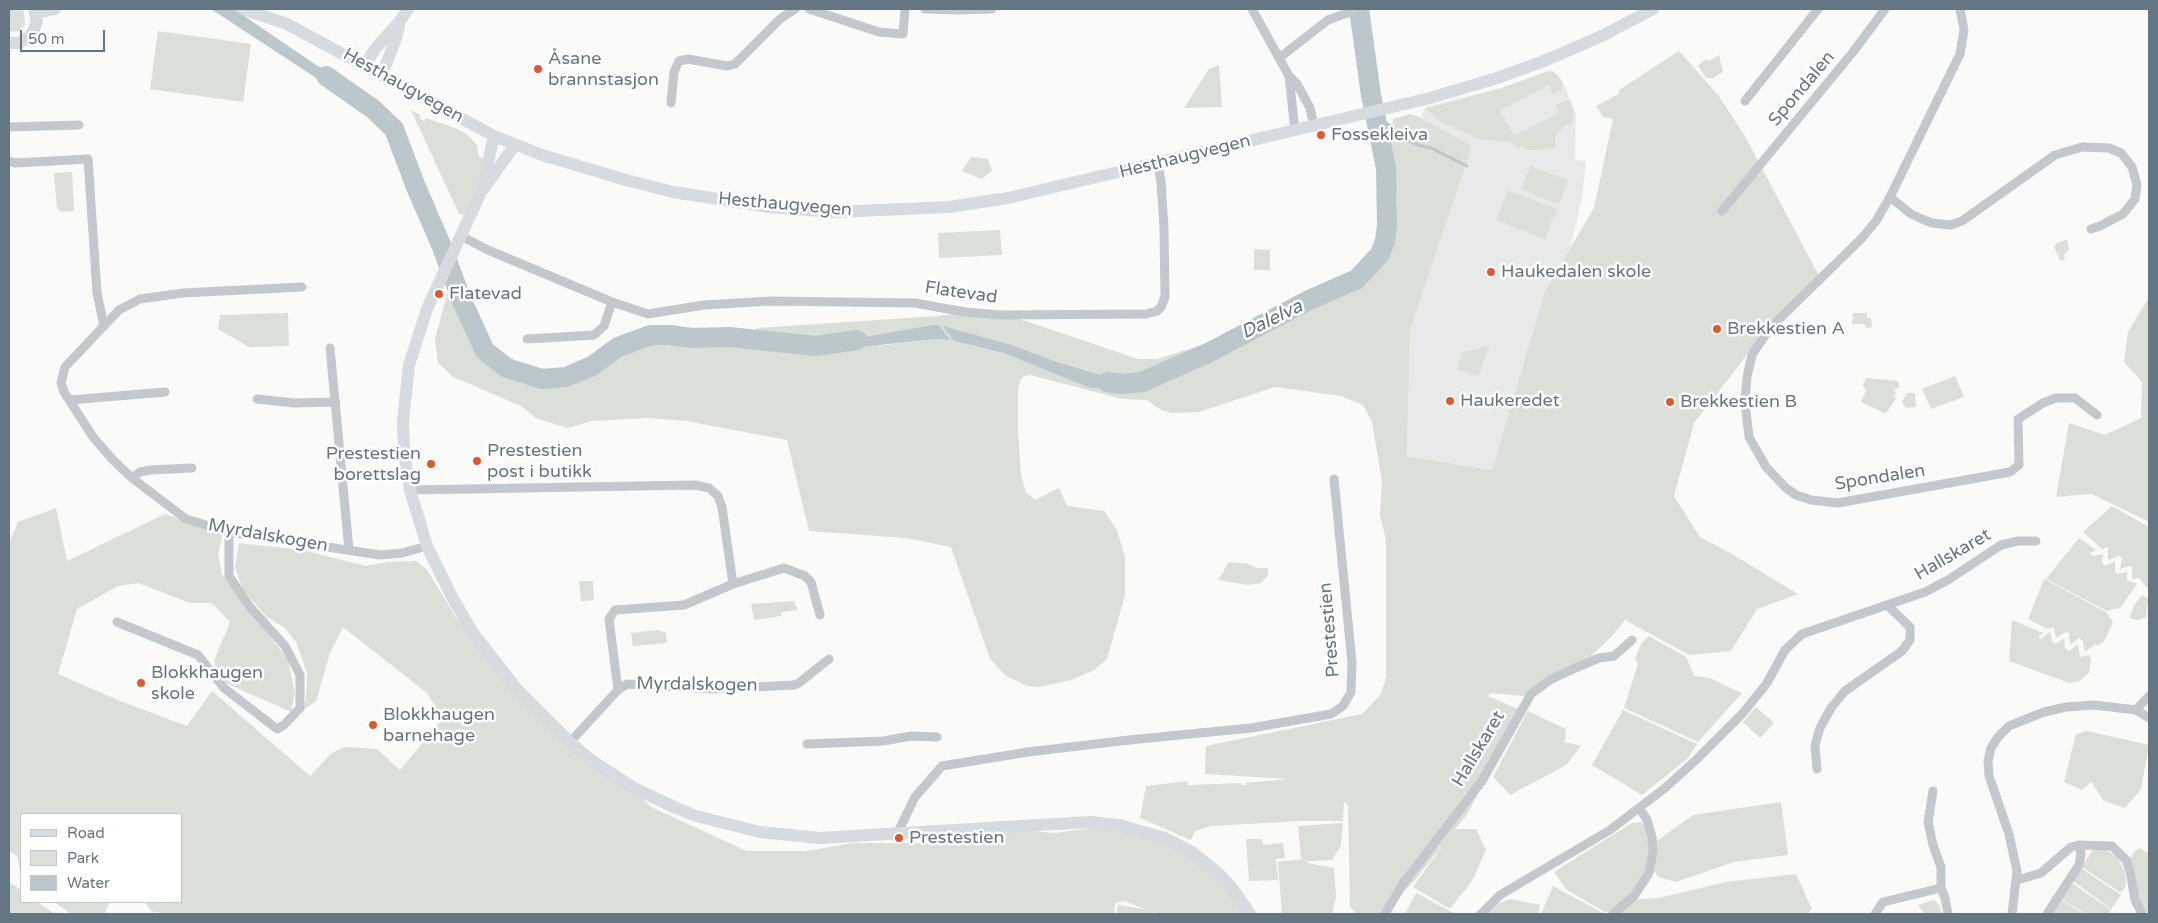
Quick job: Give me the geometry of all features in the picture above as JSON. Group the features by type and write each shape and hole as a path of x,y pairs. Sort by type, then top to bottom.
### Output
{"main road":[{"path":"9,43 19,42 31,35 37,22 35,11 55,9"},
{"name":"Hesthaugvegen","path":"244,9 287,24 494,136 563,162 673,192 769,207 836,212 949,207 1049,190 1402,105 1460,90 1528,68 1577,48 1653,9"},
{"path":"365,65 381,41 400,21 408,9"},
{"path":"382,75 396,38 400,21"},
{"path":"481,192 488,153 494,136"},
{"path":"515,145 481,192 435,292 416,339 405,393 403,429 410,490 427,546 472,633 516,688 570,742 591,760 634,788 676,808 734,827 760,832 811,837 897,834 1090,822 1135,828 1165,838 1192,852 1219,874 1232,888 1250,914"}],"street":[{"path":"671,103 674,72 680,61 688,59 727,66 735,64 780,19 795,9"},
{"path":"809,9 879,32 903,34 905,9"},
{"path":"929,9 992,9"},
{"path":"1252,9 1289,76 1297,84 1310,108 1314,126"},
{"path":"1279,58 1328,20 1358,9"},
{"name":"Spondalen","path":"1745,101 1818,9"},
{"name":"Spondalen","path":"1722,211 1853,52 1885,9"},
{"name":"Spondalen","path":"1960,9 1964,30 1960,54 1890,197 1876,221 1862,238 1770,328 1752,355 1747,377 1746,425 1753,447 1776,479 1796,495 1811,500 1838,503 2010,472 2019,466 2018,419 2043,403 2056,398 2067,396 2076,398 2097,415"},
{"path":"1289,76 1294,130"},
{"path":"9,127 79,125"},
{"path":"1890,197 1911,214 1922,220 1951,225 1962,221 2055,155 2082,147 2109,148 2120,153 2132,167 2137,184 2135,200 2123,214 2091,229"},
{"path":"9,161 24,163 88,159 97,293 104,326"},
{"name":"Flatevad","path":"461,236 495,253 612,302 648,314 704,305 771,301 915,303 965,312 1000,315 1152,314 1161,307 1165,297 1162,182 1158,164"},
{"name":"Myrdalskogen","path":"302,287 183,293 140,300 120,310 65,367 61,383 64,392 93,437 132,478 186,519 229,532 380,555 402,553 427,546"},
{"path":"527,339 594,335 604,326 612,302"},
{"path":"330,348 349,550"},
{"path":"70,400 165,392"},
{"path":"257,399 294,402 336,402"},
{"path":"132,478 140,472 150,470 192,468"},
{"name":"Prestestien","path":"897,834 915,797 942,766 1028,752 1251,728 1331,714 1343,706 1351,692 1352,664 1334,479"},
{"path":"410,490 695,485 709,488 718,496 722,507 733,584"},
{"path":"117,622 198,655 224,688 277,729 284,725 300,708 302,693 300,675 285,646 250,607 229,576 229,532"},
{"name":"Hallskaret","path":"1481,914 1500,895 1586,846 1640,808 1696,760 1758,696 1785,650 1796,638 1810,631 1938,586 2001,545 2018,541 2036,541"},
{"name":"Myrdalskogen","path":"618,690 609,619 615,610 684,605 733,584 784,568 805,576 811,582 820,615"},
{"path":"1817,769 1814,752 1817,736 1824,719 1837,699 1855,682 1902,651 1910,640 1910,627 1888,605"},
{"name":"Hallskaret","path":"1385,914 1402,885 1482,782 1531,694 1550,680 1573,669 1599,658 1614,656 1632,640"},
{"name":"Myrdalskogen","path":"570,742 618,690 627,684 714,689 794,685 830,659"},
{"path":"2136,710 2149,696"},
{"path":"2012,914 2017,871 2012,844 1989,776 1988,761 1991,748 1998,736 2009,726 2025,718 2066,707 2094,705 2136,710 2149,718"},
{"path":"806,744 883,741 911,736 936,737"},
{"path":"1933,791 1928,822 1933,845 1941,867 1941,888 1948,914"},
{"path":"1613,914 1634,896 1649,873 1652,837 1647,820 1640,808"},
{"path":"2017,880 2041,873 2051,867 2064,852 2079,845 2112,846 2126,860 2130,871 2134,900 2142,914"},
{"path":"2046,914 2079,866 2081,854 2079,845"},
{"path":"1875,914 1883,902 1941,888"}],"shaded area":[{"name":"Haukedalen skole","path":"1551,70 1562,80 1576,114 1575,160 1586,161 1582,198 1570,249 1545,291 1492,470 1407,456 1410,330 1457,140 1421,118 1425,107 1504,87"}],"green space":[{"path":"9,9 21,9 24,12 25,25 19,31 9,32"},
{"path":"158,31 251,44 243,102 150,89"},
{"path":"1679,51 1718,95 1745,136 1819,276 1778,315 1694,423 1674,496 1700,537 1798,594 1757,609 1731,651 1689,655 1625,620 1612,636 1592,655 1532,697 1491,693 1488,696 1518,709 1485,781 1466,816 1455,829 1476,829 1486,850 1472,881 1450,909 1413,887 1446,841 1415,880 1382,914 1356,914 1350,906 1348,805 1344,802 1343,821 1302,821 1211,826 1195,831 1191,840 1140,818 1146,786 1187,781 1188,785 1241,783 1241,785 1246,785 1245,783 1289,779 1205,774 1206,746 1362,714 1381,694 1386,678 1386,540 1380,515 1382,482 1372,422 1363,405 1341,396 1275,387 1199,412 1172,413 1161,410 1147,400 1122,399 1030,375 1022,377 1018,388 1018,431 1021,475 1026,492 1035,500 1059,488 1067,506 1104,511 1117,530 1125,557 1125,595 1107,659 1094,670 1071,680 1039,687 1027,686 1005,675 990,659 951,547 906,538 809,531 787,440 686,421 647,418 592,421 567,428 536,418 521,406 453,377 438,363 435,339 448,291 475,350 494,370 523,381 558,387 570,386 653,338 752,344 757,328 937,316 993,310 1138,359 1157,359 1202,345 1271,316 1351,286 1368,275 1386,254 1393,237 1397,203 1390,140 1393,119 1410,114 1472,146 1410,329 1407,456 1492,470 1545,291 1594,208 1613,119 1603,117 1596,106 1619,94 1619,90","holes":["939,325 949,340 938,339 877,346","954,329 1114,379 1134,378 1132,388 1090,387 1004,353 954,341"]},
{"path":"1719,55 1723,72 1713,78 1706,78 1698,66 1706,59 1709,61"},
{"path":"1219,65 1222,107 1184,108 1209,69"},
{"path":"1546,72 1553,72 1558,75 1563,85 1561,90 1552,94 1549,85 1500,111 1514,136 1559,113 1555,105 1567,101 1570,102 1573,108 1573,120 1571,125 1567,125 1558,131 1555,138 1556,147 1528,150 1521,146 1519,149 1511,142 1479,139 1441,122 1426,109 1502,88"},
{"path":"411,110 420,115 419,118 424,121 426,118 458,129 469,136 477,145 479,157 483,158 476,189 464,215 459,214"},
{"path":"971,157 988,159 992,171 982,179 962,171"},
{"path":"1530,166 1568,180 1559,204 1521,190"},
{"path":"72,172 74,211 60,212 57,209 54,173"},
{"path":"1508,190 1557,209 1545,239 1496,220"},
{"path":"1000,230 1002,255 939,258 938,233"},
{"path":"2067,240 2069,250 2064,255 2065,260 2060,261 2054,247 2057,243"},
{"path":"1254,249 1270,250 1270,270 1254,270"},
{"path":"2149,297 2149,522 2092,494 2056,497 2069,423 2105,435 2141,418 2142,382 2124,362 2128,332"},
{"path":"288,313 289,346 249,347 218,329 220,315"},
{"path":"1853,313 1867,313 1867,318 1871,318 1872,327 1866,328 1865,324 1852,324"},
{"path":"1489,346 1478,376 1457,369 1463,352"},
{"path":"1955,376 1964,397 1931,409 1922,389"},
{"path":"1866,378 1898,381 1899,387 1894,390 1896,398 1887,412 1884,413 1861,402 1866,391 1863,385"},
{"path":"1907,393 1915,393 1916,407 1906,408 1902,402"},
{"path":"2112,506 2149,527 2149,590 2139,578 2132,579 2132,567 2120,569 2122,558 2119,556 2108,560 2108,547 2102,549 2083,532"},
{"path":"56,508 67,561 165,514 223,532 218,555 222,574 288,660 295,693 291,712 219,680 214,661 230,622 212,603 190,603 138,583 118,586 77,609 58,674 120,701 187,726 212,691 310,776 332,753 344,747 377,749 400,770 443,718 427,693 343,627 330,653 316,701 297,715 306,700 307,673 296,642 285,628 266,616 243,590 235,567 239,543 302,550 366,566 389,562 416,561 427,570 457,619 515,683 579,745 653,808 747,851 806,851 853,843 946,843 1020,830 1055,833 1111,825 1155,832 1242,894 1256,914 1160,914 1152,911 1155,914 1116,914 1118,905 1145,909 1124,901 1115,903 1114,914 166,914 151,911 146,903 182,903 182,813 20,813 20,870 17,856 9,851 9,543 18,522"},
{"path":"2079,538 2096,550 2090,553 2093,556 2103,554 2102,563 2105,566 2115,561 2115,572 2117,574 2127,572 2127,580 2137,584 2120,608 2107,611 2046,579"},
{"path":"1229,562 1248,564 1257,568 1268,568 1268,575 1261,583 1248,585 1218,580"},
{"path":"2044,579 2106,612 2113,622 2104,641 2098,646 2095,644 2085,652 2083,641 2079,638 2070,645 2069,633 2066,632 2056,638 2054,627 2047,629 2028,619"},
{"path":"579,581 593,581 594,600 581,601"},
{"path":"2142,595 2149,599 2146,617 2138,620 2130,618 2133,607"},
{"path":"794,601 798,610 781,612 781,616 754,620 751,604"},
{"path":"2012,620 2043,633 2038,637 2041,639 2050,632 2052,642 2055,644 2064,639 2065,648 2069,651 2078,644 2080,657 2089,655 2091,659 2089,673 2079,681 2069,683 2009,661"},
{"path":"658,630 666,633 667,643 633,646 631,633"},
{"path":"1649,636 1686,657 1694,676 1709,678 1742,693 1698,742 1624,708 1638,664 1635,659 1641,644"},
{"path":"1756,707 1774,723 1760,738 1743,722"},
{"path":"1623,710 1697,744 1688,758 1642,795 1592,765"},
{"path":"1528,711 1566,729 1565,742 1581,746 1566,765 1510,795 1493,777"},
{"path":"2087,731 2149,745 2141,789 2125,808 2104,801 2091,782 2082,790 2064,782 2076,734"},
{"path":"1781,802 1788,855 1734,862 1676,882 1658,877 1653,868 1657,853 1657,841 1693,815"},
{"path":"1641,822 1647,828 1649,856 1643,878 1625,900 1610,911 1605,912 1567,890 1554,872 1632,823"},
{"path":"1343,823 1341,846 1332,860 1304,860 1308,863 1334,868 1336,897 1332,914 1282,914 1278,862 1304,859 1301,858 1298,826"},
{"path":"1246,839 1262,839 1263,845 1283,843 1285,858 1276,859 1278,880 1249,881"},
{"path":"2104,848 2118,858 2125,873 2126,886 2121,893 2082,867 2093,849"},
{"path":"2139,848 2149,853 2149,914 2140,906 2129,860"},
{"path":"2081,868 2121,895 2111,909 2073,881"},
{"path":"1796,874 1812,909 1807,914 1621,914 1625,900 1659,898 1726,882"},
{"path":"9,882 20,889 20,903 38,903 55,914 9,914"},
{"path":"2072,883 2111,910 2108,914 2086,914 2060,898"},
{"path":"1553,886 1603,913 1541,914"},
{"path":"1416,893 1456,914 1405,914"},
{"path":"1510,899 1540,905 1538,914 1488,914 1499,903"},
{"path":"2060,899 2084,914 2056,914 2052,912"},
{"path":"1934,900 1940,906 1941,914 1925,914 1918,905"},
{"path":"55,903 110,903 104,914 71,914"}],"water":[{"path":"211,9 234,9 316,65 354,87 342,95"},
{"path":"939,325 950,340 938,339 840,349 830,343"},
{"path":"943,326 1011,345 1114,379 1134,378 1132,388 1090,388 1004,353 954,341"}],"waterway":[{"name":"Dalelva","path":"1107,382 1122,384 1142,382 1208,353 1307,301 1357,279 1380,254 1385,241 1387,225 1386,168 1371,95 1359,9"},
{"path":"326,76 373,109 394,129 462,301 485,351 507,368 542,379 566,377 592,366 618,347 651,335 691,338 729,337 816,346 857,340"},
{"path":"1378,123 1386,123 1393,127 1398,137 1431,148 1467,166"}],"place":[{"name":"Åsane brannstasjon","path":"538,69"},
{"name":"Fossekleiva","path":"1321,135"},
{"name":"Haukedalen skole","path":"1491,272"},
{"name":"Flatevad","path":"439,294"},
{"name":"Brekkestien A","path":"1717,329"},
{"name":"Haukeredet","path":"1450,401"},
{"name":"Brekkestien B","path":"1670,402"},
{"name":"Prestestien post i butikk","path":"477,461"},
{"name":"Prestestien borettslag","path":"431,464"},
{"name":"Blokkhaugen skole","path":"141,683"},
{"name":"Blokkhaugen barnehage","path":"373,725"},
{"name":"Prestestien","path":"899,838"}]}
